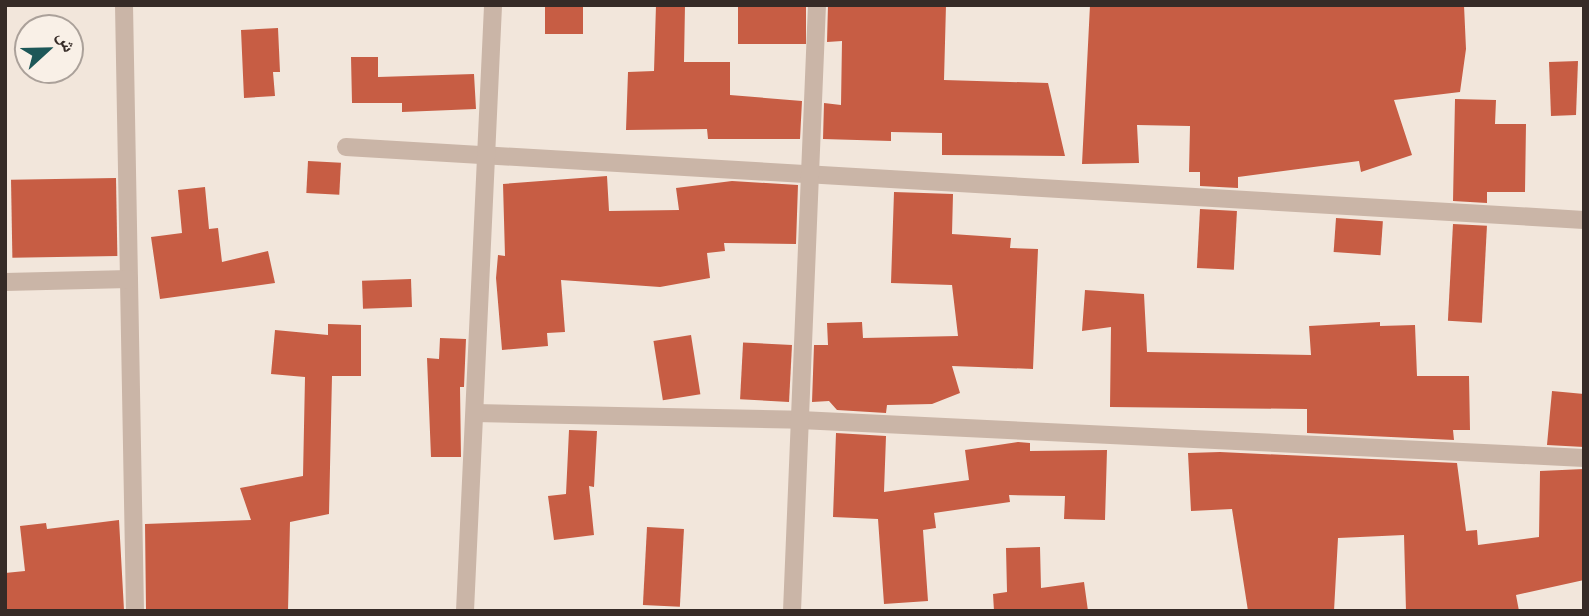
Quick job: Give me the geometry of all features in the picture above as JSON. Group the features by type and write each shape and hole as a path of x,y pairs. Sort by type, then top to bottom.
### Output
{"street":[{"path":"124,5 135,611"},
{"path":"466,611 493,5"},
{"path":"792,611 817,5"},
{"path":"346,147 810,177 1584,220"},
{"path":"5,282 129,279"},
{"path":"475,413 800,420 1584,457"}],"building":[{"path":"545,5 583,5 583,34 545,34"},
{"path":"656,5 685,5 684,62 730,62 730,95 802,101 800,139 708,139 707,129 626,130 628,72 654,71"},
{"path":"738,5 806,5 806,44 738,44"},
{"path":"828,5 946,5 944,80 1048,83 1065,156 942,155 942,133 891,132 891,141 823,139 824,103 841,105 842,41 827,42"},
{"path":"1090,5 1464,5 1466,49 1460,92 1394,100 1412,155 1361,172 1359,161 1238,177 1238,188 1200,186 1200,172 1189,172 1190,126 1137,125 1139,163 1082,164"},
{"path":"278,28 280,72 273,72 275,96 244,98 241,30"},
{"path":"351,57 378,57 378,77 474,74 476,109 402,112 402,103 352,103"},
{"path":"1578,61 1576,115 1551,116 1549,62"},
{"path":"1455,99 1496,100 1495,124 1526,124 1525,192 1487,192 1487,203 1453,201"},
{"path":"308,161 341,163 339,195 306,193"},
{"path":"607,176 609,211 679,210 676,188 732,181 798,185 796,244 724,243 725,251 707,253 710,278 660,287 561,280 565,332 547,333 548,346 502,350 496,278 498,255 505,256 503,184"},
{"path":"116,178 117,256 12,258 11,180"},
{"path":"205,187 209,229 218,228 222,262 268,251 275,283 160,299 151,237 182,233 178,190"},
{"path":"894,192 953,194 952,234 1011,238 1010,248 1038,249 1033,369 952,366 960,393 932,404 887,405 886,413 837,410 829,401 812,402 814,345 828,345 827,323 862,322 863,338 958,336 952,285 891,283"},
{"path":"1200,209 1237,211 1234,270 1197,268"},
{"path":"1336,218 1383,221 1381,255 1334,252"},
{"path":"1453,224 1487,226 1482,323 1448,321"},
{"path":"411,279 412,307 363,309 362,281"},
{"path":"1085,290 1144,294 1147,352 1311,355 1309,326 1380,322 1380,326 1415,325 1417,376 1469,376 1470,430 1453,430 1454,440 1307,433 1307,409 1110,407 1111,327 1082,331"},
{"path":"328,324 361,325 361,376 332,376 329,514 290,522 288,611 146,610 145,524 251,520 240,488 303,476 305,377 271,374 275,330 328,335"},
{"path":"691,335 700,394 663,400 653,341"},
{"path":"440,338 466,339 464,387 460,387 461,457 431,457 427,358 439,359"},
{"path":"743,342 792,345 789,402 740,399"},
{"path":"1552,391 1584,394 1584,447 1547,445"},
{"path":"569,430 597,431 594,487 589,486 594,535 554,540 548,496 566,494"},
{"path":"836,433 886,436 884,492 969,480 965,450 1018,442 1030,443 1030,451 1107,450 1105,520 1064,519 1065,496 1009,495 1010,502 934,513 936,528 923,530 928,601 884,604 878,519 833,517"},
{"path":"1220,452 1457,463 1466,531 1477,530 1478,545 1539,537 1540,471 1584,469 1584,580 1516,595 1519,611 1406,611 1404,535 1338,538 1334,611 1248,611 1232,509 1191,511 1188,453"},
{"path":"119,520 124,610 5,611 5,573 25,571 20,526 46,523 47,529"},
{"path":"647,527 684,529 680,607 643,605"},
{"path":"1040,547 1041,588 1084,582 1088,611 994,611 993,594 1007,592 1006,548"}]}
